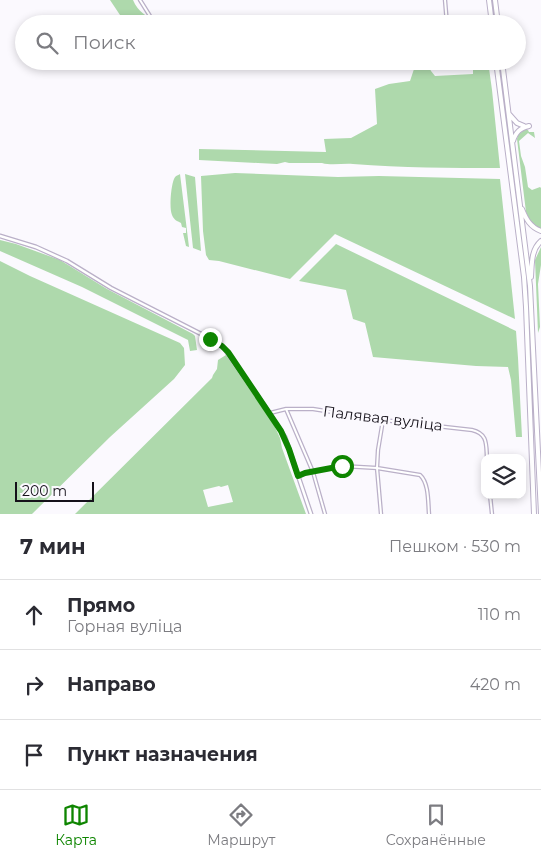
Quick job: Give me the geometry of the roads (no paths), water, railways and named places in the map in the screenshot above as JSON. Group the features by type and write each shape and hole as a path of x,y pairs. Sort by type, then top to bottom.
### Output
{"highway":[{"path":"489,0 491,15"},
{"path":"495,0 497,15"},
{"path":"497,70 526,307 534,514"},
{"path":"503,70 530,286 540,514"},
{"path":"508,113 517,123 529,126 518,131 512,143"},
{"path":"520,203 529,222 536,229 541,230"},
{"path":"530,286 533,256 541,240"}],"street":[{"path":"140,0 149,15"},
{"path":"445,0 446,15"},
{"path":"0,236 67,261 111,288 207,337 228,352 270,413 284,437 311,514"},
{"path":"286,409 313,472 325,514"},
{"name":"Палявая вуліца","path":"270,413 286,409 312,409 480,432 484,436 487,454"},
{"path":"381,514 377,468 383,420"},
{"path":"298,476 342,466 377,468 420,475 423,477 426,486 429,514"},
{"path":"490,499 492,514"}]}
